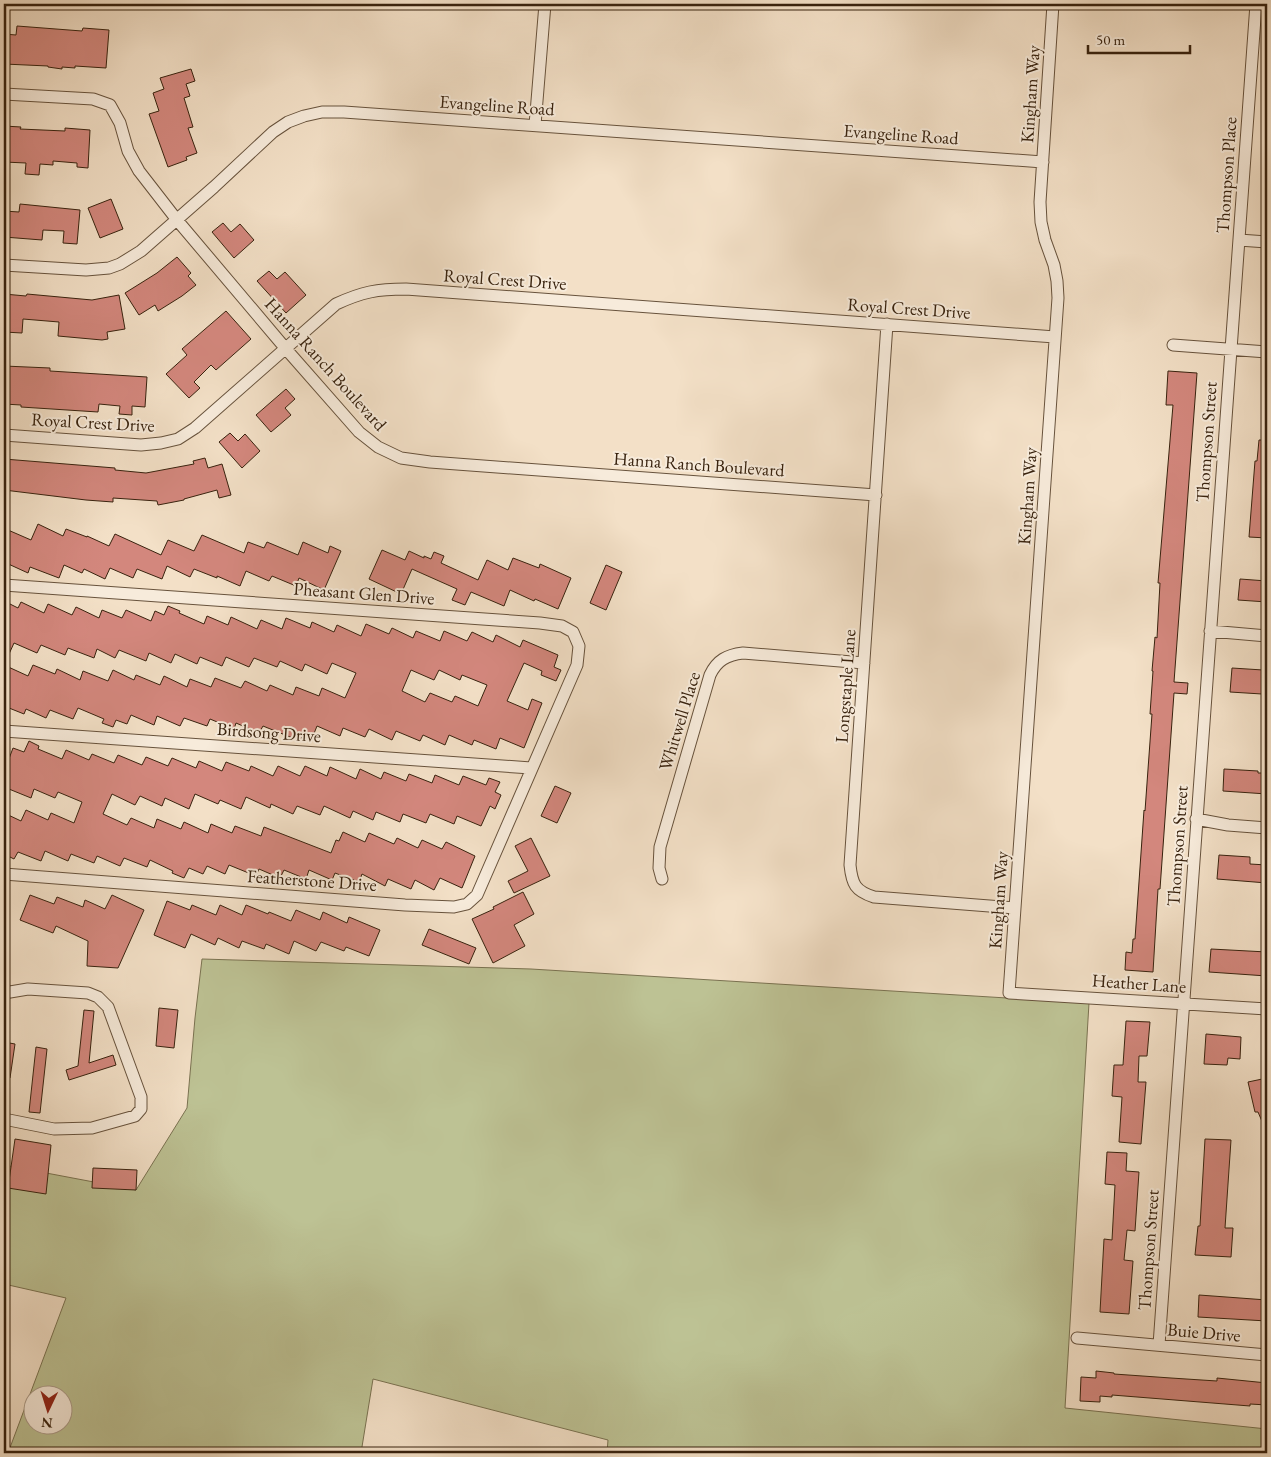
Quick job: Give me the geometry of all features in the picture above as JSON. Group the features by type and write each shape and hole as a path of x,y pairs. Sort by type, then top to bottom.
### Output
{"street":[{"path":"536,125 545,4"},
{"name":"Kingham Way","path":"1009,993 1058,298 1054,265 1041,222 1040,202 1053,4"},
{"name":"Thompson Place","path":"1230,349 1256,4"},
{"name":"Hanna Ranch Boulevard","path":"4,94 93,99 110,104 120,123 128,151 139,171 177,220 359,432 378,447 401,458 430,462 876,495"},
{"name":"Evangeline Road","path":"4,265 86,270 109,268 130,259 177,220 273,132 288,122 322,112 536,125 1043,162"},
{"path":"1238,240 1267,242"},
{"name":"Royal Crest Drive","path":"4,435 141,445 178,439 195,428 336,304 360,294 383,289 406,289 1056,336"},
{"name":"Longstaple Lane","path":"887,324 850,865 851,877 855,887 863,894 874,897 1015,908"},
{"path":"1173,345 1267,352"},
{"name":"Thompson Street","path":"1159,1346 1230,349"},
{"name":"Pheasant Glen Drive","path":"4,585 520,621 562,626 573,632 579,646 577,664 531,768"},
{"path":"1210,631 1267,636"},
{"name":"Whitwell Place","path":"662,879 658,868 660,847 710,675 715,666 723,658 743,652 864,663"},
{"name":"Birdsong Drive","path":"4,731 531,768"},
{"name":"Featherstone Drive","path":"4,874 405,905 454,906 467,904 477,895 531,768"},
{"path":"1196,819 1228,825 1267,828"},
{"path":"4,993 28,989 88,994 98,997 108,1006 141,1097 141,1109 134,1116 92,1128 54,1128 4,1119"},
{"name":"Heather Lane","path":"1009,993 1267,1009"},
{"name":"Buie Drive","path":"1077,1338 1267,1355"}],"green space":[{"path":"202,959 531,969 1089,1003 1065,1408 1267,1429 1267,1453 607,1453 608,1440 373,1379 361,1453 8,1453 22,1416 22,1434 72,1434 72,1384 34,1384 66,1298 4,1284 4,1165 136,1190 187,1108"}],"building":[{"path":"17,26 82,31 83,28 109,30 106,68 75,66 75,68 62,67 62,69 48,66 4,64 4,34 16,35"},
{"path":"191,69 195,81 186,84 190,96 184,98 193,127 188,128 197,153 186,157 187,160 168,167 149,114 159,111 153,93 164,89 160,78"},
{"path":"4,126 21,127 20,129 65,131 65,128 90,130 88,168 77,167 77,163 53,161 53,165 40,164 39,175 25,174 26,163 4,162"},
{"path":"111,199 123,229 100,238 88,208"},
{"path":"20,204 80,210 77,244 63,243 64,231 43,230 42,240 4,237 4,211 19,212"},
{"path":"223,223 231,232 240,224 254,240 234,258 212,232"},
{"path":"177,257 191,273 188,276 196,285 158,311 155,305 139,315 125,293 157,273"},
{"path":"269,271 277,279 285,272 306,295 286,313 257,281"},
{"path":"4,294 26,296 27,294 92,300 119,295 125,329 107,332 108,339 102,340 58,336 59,322 23,319 22,333 4,332"},
{"path":"226,311 251,339 216,370 211,365 194,382 200,388 189,398 166,374 187,355 182,349"},
{"path":"4,366 50,368 50,371 147,377 145,407 132,406 132,415 119,414 120,406 99,404 98,412 21,407 21,405 4,404"},
{"path":"1168,371 1197,373 1174,682 1188,683 1187,694 1174,693 1153,972 1125,970 1126,952 1132,953 1133,939 1135,939 1152,714 1150,714 1152,671 1155,637 1157,638 1160,583 1158,583 1173,405 1166,405"},
{"path":"286,389 295,399 285,408 291,415 271,432 256,415"},
{"path":"230,433 238,441 245,434 260,451 242,468 219,442"},
{"path":"1259,440 1267,440 1267,538 1249,537 1255,461 1257,461"},
{"path":"205,458 208,468 222,464 231,495 219,498 217,490 184,500 158,505 157,501 113,498 113,502 4,490 4,459 115,468 115,470 146,473 194,464 193,461"},
{"path":"38,524 63,536 66,529 109,546 115,534 161,555 168,540 194,551 202,535 244,553 248,542 264,548 267,542 298,555 303,542 328,553 330,546 341,551 324,590 299,578 296,586 272,576 269,581 246,571 240,586 194,569 190,577 167,566 162,579 137,569 133,578 110,568 105,579 84,569 82,573 64,565 59,578 30,567 28,573 4,562 4,539 8,530 31,540"},
{"path":"382,550 405,560 409,551 431,559 434,552 444,556 441,563 478,580 487,560 508,570 513,558 539,568 540,564 571,578 558,609 510,590 504,606 471,592 465,605 452,600 457,589 412,569 401,594 369,579"},
{"path":"606,565 622,572 606,610 590,603"},
{"path":"1240,579 1267,581 1267,602 1238,600"},
{"path":"4,601 18,608 21,602 44,613 48,604 72,615 76,607 99,618 102,610 122,618 126,610 151,621 155,611 164,615 168,606 204,624 207,616 228,625 231,617 257,629 261,620 282,629 286,618 310,628 312,622 334,632 337,625 361,636 366,624 389,634 392,628 413,638 416,631 440,641 444,631 467,641 472,632 493,642 496,635 520,647 523,640 558,655 554,667 561,670 556,681 541,675 542,671 524,663 507,701 528,710 532,699 542,703 524,748 500,738 496,749 474,740 472,745 449,735 445,745 423,735 420,741 396,731 392,740 369,729 365,737 343,728 340,736 317,726 313,736 303,732 300,741 263,726 259,733 236,723 234,729 210,719 207,726 184,718 180,726 157,716 154,725 131,715 127,724 116,720 113,727 102,723 104,719 78,708 73,719 50,710 46,718 26,709 24,714 4,706","holes":["14,643 37,653 41,645 65,655 68,648 94,658 97,649 115,658 119,650 146,661 149,653 171,663 175,654 197,664 200,657 222,666 226,657 249,667 254,658 277,667 280,661 302,671 305,664 327,674 332,663 356,673 345,698 322,688 319,696 296,687 293,695 270,685 267,691 245,681 241,688 215,678 211,687 190,679 187,687 164,676 160,685 136,675 134,680 113,670 108,681 83,671 80,680 57,669 55,674 33,665 28,676 4,665","411,670 434,680 439,670 460,680 462,675 487,685 478,706 455,696 452,702 430,693 425,702 402,691"]},
{"path":"1232,668 1263,670 1262,694 1230,692"},
{"path":"29,741 39,746 38,749 62,759 66,750 89,760 92,754 114,763 118,755 142,765 146,757 168,766 172,758 196,768 199,761 222,771 226,762 249,771 251,766 273,776 278,766 300,776 305,766 327,776 330,767 356,779 360,769 381,779 384,772 406,781 409,774 432,783 435,775 459,785 463,776 486,785 489,778 500,782 495,792 501,795 495,809 490,806 481,826 457,816 454,824 430,814 426,823 403,814 400,822 376,812 373,820 353,811 350,818 324,806 320,815 297,806 293,814 271,804 270,808 246,797 241,809 220,800 218,804 195,794 189,809 165,798 162,806 140,796 135,805 112,794 103,814 127,825 131,818 154,828 157,819 181,829 184,822 208,833 211,824 232,833 235,826 261,836 264,827 331,853 336,840 339,841 343,832 365,842 369,833 394,844 397,838 418,848 422,840 442,849 446,842 475,856 462,888 440,878 434,890 415,880 411,889 388,879 385,886 362,874 359,882 335,873 332,880 309,870 306,879 284,870 280,878 259,869 256,876 229,865 225,874 207,866 203,874 189,868 184,878 150,860 147,867 124,858 120,866 97,856 94,863 71,854 68,861 45,851 41,861 18,852 14,859 4,854 4,813 21,821 26,810 48,820 51,813 74,823 82,802 58,792 55,798 34,789 31,798 4,787 4,772 13,748 24,752"},
{"path":"1224,769 1267,773 1267,794 1223,791"},
{"path":"555,786 571,793 557,823 541,816"},
{"path":"531,838 550,876 514,893 508,881 528,871 515,846"},
{"path":"1219,855 1250,857 1250,864 1267,865 1267,883 1217,879"},
{"path":"523,892 534,914 514,925 525,946 493,963 472,919"},
{"path":"30,895 54,904 57,897 83,907 85,900 105,909 112,895 144,910 118,968 87,966 88,941 56,926 53,933 20,920"},
{"path":"167,901 190,910 192,905 216,915 220,905 242,915 246,905 291,921 296,910 320,920 323,912 347,923 349,917 380,930 369,956 346,947 344,951 321,942 316,951 294,941 289,954 266,944 264,949 242,941 239,948 218,938 215,945 191,934 185,948 154,935"},
{"path":"429,929 476,948 469,964 422,945"},
{"path":"1211,949 1267,952 1267,976 1209,972"},
{"path":"159,1008 178,1010 174,1048 156,1046"},
{"path":"84,1010 94,1011 89,1063 113,1055 116,1065 69,1080 66,1070 78,1066"},
{"path":"1126,1021 1150,1022 1147,1056 1139,1056 1138,1082 1146,1082 1141,1144 1119,1142 1122,1097 1112,1096 1114,1065 1123,1065"},
{"path":"1206,1034 1241,1037 1240,1059 1228,1058 1227,1065 1204,1064"},
{"path":"4,1042 15,1044 10,1078 4,1078"},
{"path":"36,1047 47,1049 40,1113 29,1112"},
{"path":"1267,1078 1267,1133 1258,1112 1255,1112 1248,1082"},
{"path":"15,1139 51,1145 46,1194 8,1188"},
{"path":"1205,1139 1231,1140 1225,1228 1233,1228 1231,1257 1195,1255 1198,1226 1200,1226"},
{"path":"1107,1152 1127,1153 1126,1171 1139,1172 1135,1231 1127,1230 1124,1260 1133,1261 1129,1314 1100,1312 1104,1239 1112,1240 1115,1185 1105,1184"},
{"path":"93,1168 137,1170 136,1190 92,1188"},
{"path":"1199,1295 1267,1300 1267,1321 1198,1317"},
{"path":"1096,1371 1171,1378 1217,1381 1217,1378 1267,1383 1267,1405 1250,1404 1250,1406 1112,1395 1112,1397 1100,1396 1100,1402 1080,1401 1081,1377 1096,1378"}]}
